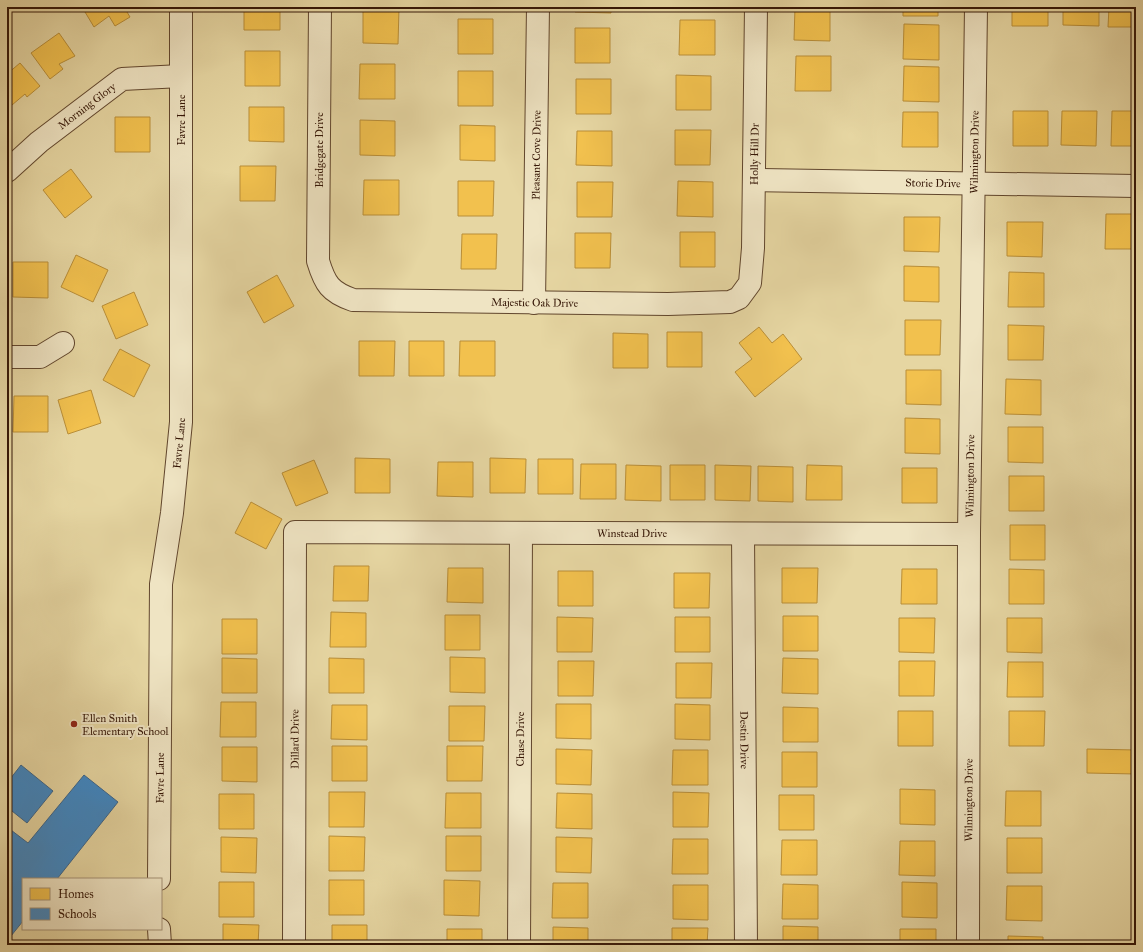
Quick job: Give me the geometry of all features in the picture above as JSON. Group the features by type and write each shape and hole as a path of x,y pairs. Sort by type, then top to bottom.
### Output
{"street":[{"name":"Favre Lane","path":"159,878 161,584 172,513 180,422 181,7"},
{"name":"Bridgegate Drive","path":"320,7 318,261 323,276 331,290"},
{"name":"Pleasant Cove Drive","path":"534,303 538,7"},
{"name":"Holly Hill Dr","path":"739,298 750,283 754,248 756,7"},
{"name":"Wilmington Drive","path":"968,945 969,534 976,7"},
{"name":"Morning Glory","path":"7,171 39,142 122,79 181,76"},
{"name":"Storie Drive","path":"754,180 1136,186"},
{"name":"Majestic Oak Drive","path":"331,290 353,300 668,304 730,302 739,298"},
{"path":"7,357 40,357 63,343"},
{"name":"Winstead Drive","path":"295,532 520,534 969,534"},
{"name":"Dillard Drive","path":"294,945 295,532"},
{"name":"Chase Drive","path":"520,534 520,945"},
{"name":"Destin Drive","path":"743,534 746,945"},
{"path":"160,930 160,945"}],"building: Homes":[{"path":"82,7 124,7 130,17 115,26 109,16 94,27"},
{"path":"244,7 280,7 280,30 244,30"},
{"path":"576,7 611,7 611,13 575,12"},
{"path":"795,7 830,7 830,41 794,40"},
{"path":"903,7 938,7 938,16 903,16"},
{"path":"1012,7 1048,7 1048,26 1012,26"},
{"path":"1063,7 1099,7 1099,26 1063,25"},
{"path":"1109,7 1136,7 1136,27 1108,27"},
{"path":"363,9 399,9 398,44 363,43"},
{"path":"458,19 493,19 493,54 458,54"},
{"path":"680,20 715,20 715,55 679,55"},
{"path":"904,24 939,25 939,60 903,59"},
{"path":"575,28 610,28 610,63 575,63"},
{"path":"59,33 75,56 59,64 63,69 50,79 31,53"},
{"path":"245,51 280,51 280,86 245,86"},
{"path":"796,56 831,56 831,91 795,91"},
{"path":"20,63 40,86 27,97 25,94 12,105 7,99 7,74"},
{"path":"360,64 395,64 395,99 359,99"},
{"path":"904,66 939,67 939,102 903,101"},
{"path":"458,71 493,71 493,106 458,106"},
{"path":"676,75 711,76 711,110 676,110"},
{"path":"576,79 611,79 611,114 576,114"},
{"path":"249,107 284,107 284,142 249,141"},
{"path":"1013,111 1048,111 1048,146 1013,146"},
{"path":"1062,111 1097,111 1096,146 1061,145"},
{"path":"1112,111 1136,111 1136,146 1111,146"},
{"path":"903,112 938,112 938,147 902,147"},
{"path":"115,117 150,117 150,152 115,152"},
{"path":"360,120 395,121 395,156 360,155"},
{"path":"460,125 495,126 495,161 460,160"},
{"path":"675,130 711,130 710,165 675,165"},
{"path":"577,131 612,131 612,166 576,165"},
{"path":"240,166 276,166 275,201 240,201"},
{"path":"71,169 92,197 65,218 43,190"},
{"path":"364,180 399,180 399,215 363,215"},
{"path":"458,181 494,181 493,216 458,216"},
{"path":"678,181 713,182 713,217 677,216"},
{"path":"577,182 613,182 612,217 577,217"},
{"path":"1106,214 1136,214 1136,249 1105,249"},
{"path":"904,217 940,217 939,252 904,251"},
{"path":"1007,222 1043,222 1042,257 1007,256"},
{"path":"680,232 715,232 715,267 680,267"},
{"path":"575,233 611,233 610,268 575,268"},
{"path":"462,234 497,234 496,269 461,269"},
{"path":"76,255 108,270 93,302 61,287"},
{"path":"13,262 48,262 48,298 13,297"},
{"path":"904,266 939,267 939,302 904,301"},
{"path":"1009,272 1044,273 1044,307 1008,307"},
{"path":"277,275 294,306 264,323 247,292"},
{"path":"134,292 148,325 116,339 102,306"},
{"path":"905,320 941,320 940,355 905,355"},
{"path":"1008,325 1044,326 1043,360 1008,360"},
{"path":"759,327 772,343 783,334 802,359 755,397 735,372 752,359 739,343"},
{"path":"667,332 702,332 702,367 667,367"},
{"path":"613,333 648,334 648,368 613,368"},
{"path":"359,341 395,341 394,376 359,376"},
{"path":"409,341 444,341 444,376 409,376"},
{"path":"460,341 495,341 495,376 459,376"},
{"path":"120,349 150,365 134,397 103,380"},
{"path":"906,370 941,370 941,405 906,404"},
{"path":"1006,379 1041,380 1041,415 1005,414"},
{"path":"91,390 101,423 68,434 58,400"},
{"path":"14,396 48,396 48,432 13,432"},
{"path":"905,418 940,419 940,454 905,453"},
{"path":"1008,427 1043,427 1043,463 1008,462"},
{"path":"355,458 390,459 390,493 355,493"},
{"path":"490,458 526,459 525,493 490,493"},
{"path":"538,459 573,459 573,494 538,494"},
{"path":"314,460 328,493 296,506 282,473"},
{"path":"438,462 473,462 473,497 437,496"},
{"path":"581,464 616,464 616,499 580,499"},
{"path":"626,465 661,466 661,501 625,500"},
{"path":"670,465 705,465 705,500 670,500"},
{"path":"715,465 751,466 750,501 715,500"},
{"path":"807,465 842,466 842,500 806,500"},
{"path":"758,466 793,467 793,502 758,501"},
{"path":"902,468 937,468 937,503 902,503"},
{"path":"1009,476 1044,476 1044,511 1009,511"},
{"path":"251,502 282,519 266,549 235,533"},
{"path":"1135,512 1136,660 1134,660"},
{"path":"1010,525 1045,525 1045,560 1010,560"},
{"path":"334,566 369,566 368,601 333,601"},
{"path":"448,568 483,568 483,603 447,602"},
{"path":"782,568 818,568 817,603 782,603"},
{"path":"902,569 937,569 937,604 901,604"},
{"path":"1009,569 1044,570 1044,604 1009,604"},
{"path":"558,571 593,571 593,606 558,606"},
{"path":"674,573 710,573 709,608 674,608"},
{"path":"331,612 366,613 366,647 330,647"},
{"path":"445,615 480,615 480,650 445,650"},
{"path":"783,616 818,616 818,651 783,651"},
{"path":"557,617 593,618 592,652 557,652"},
{"path":"675,617 710,617 710,652 675,652"},
{"path":"899,618 935,618 934,653 899,652"},
{"path":"1007,618 1042,618 1042,653 1007,652"},
{"path":"222,619 257,619 257,654 222,654"},
{"path":"450,657 485,658 485,693 450,692"},
{"path":"222,658 257,659 257,693 222,693"},
{"path":"329,658 364,659 364,693 329,693"},
{"path":"783,658 818,659 818,694 782,693"},
{"path":"558,661 594,661 593,696 558,696"},
{"path":"899,661 935,661 934,696 899,696"},
{"path":"1008,662 1043,662 1043,697 1007,697"},
{"path":"676,663 712,663 711,698 676,698"},
{"path":"221,702 256,702 256,737 220,737"},
{"path":"556,704 591,704 591,739 556,738"},
{"path":"675,704 710,705 710,740 675,739"},
{"path":"332,705 367,705 367,740 331,739"},
{"path":"449,706 485,706 484,741 449,741"},
{"path":"783,707 818,708 818,742 783,742"},
{"path":"898,711 933,711 933,746 898,746"},
{"path":"1009,711 1045,711 1044,746 1009,746"},
{"path":"332,746 367,746 367,781 332,781"},
{"path":"447,746 483,746 482,781 447,781"},
{"path":"222,747 257,747 257,782 222,781"},
{"path":"556,749 592,750 591,785 556,784"},
{"path":"1087,749 1136,750 1136,774 1087,773"},
{"path":"673,750 708,750 708,785 672,785"},
{"path":"782,752 817,752 817,787 782,787"},
{"path":"900,789 935,790 935,825 900,824"},
{"path":"1006,791 1041,791 1041,826 1005,826"},
{"path":"329,792 365,792 364,827 329,827"},
{"path":"673,792 709,793 708,827 673,827"},
{"path":"446,793 481,793 481,828 445,828"},
{"path":"557,793 592,794 592,829 556,828"},
{"path":"219,794 254,794 254,829 219,829"},
{"path":"779,795 814,795 814,830 779,830"},
{"path":"329,836 365,837 364,871 329,871"},
{"path":"446,836 481,836 481,871 446,871"},
{"path":"221,837 257,838 256,873 221,872"},
{"path":"556,837 592,838 591,873 556,872"},
{"path":"1007,838 1042,838 1042,873 1007,873"},
{"path":"673,839 708,839 708,874 672,874"},
{"path":"782,840 817,840 817,875 781,875"},
{"path":"900,841 935,841 935,876 899,875"},
{"path":"329,880 364,880 364,915 329,915"},
{"path":"444,880 480,881 479,916 444,915"},
{"path":"219,882 254,882 254,917 219,917"},
{"path":"902,882 937,883 937,918 902,917"},
{"path":"553,883 588,883 588,918 552,918"},
{"path":"783,884 818,885 818,919 782,919"},
{"path":"673,885 708,885 708,920 673,919"},
{"path":"1007,886 1042,886 1042,921 1006,920"},
{"path":"223,924 259,925 258,945 223,945"},
{"path":"332,925 367,925 367,945 332,945"},
{"path":"783,926 818,927 818,945 783,945"},
{"path":"553,927 588,928 588,945 553,945"},
{"path":"672,928 708,928 707,945 672,945"},
{"path":"447,929 482,929 482,945 447,945"},
{"path":"900,929 936,929 936,945 900,945"},
{"path":"1008,936 1043,937 1043,945 1008,945"}],"building: Schools":[{"path":"21,765 53,791 27,823 7,807 7,783"},
{"path":"84,775 118,802 58,878 22,878 22,922 7,941 7,827 28,843"}],"place":[{"name":"Ellen Smith Elementary School","path":"74,724"}]}
